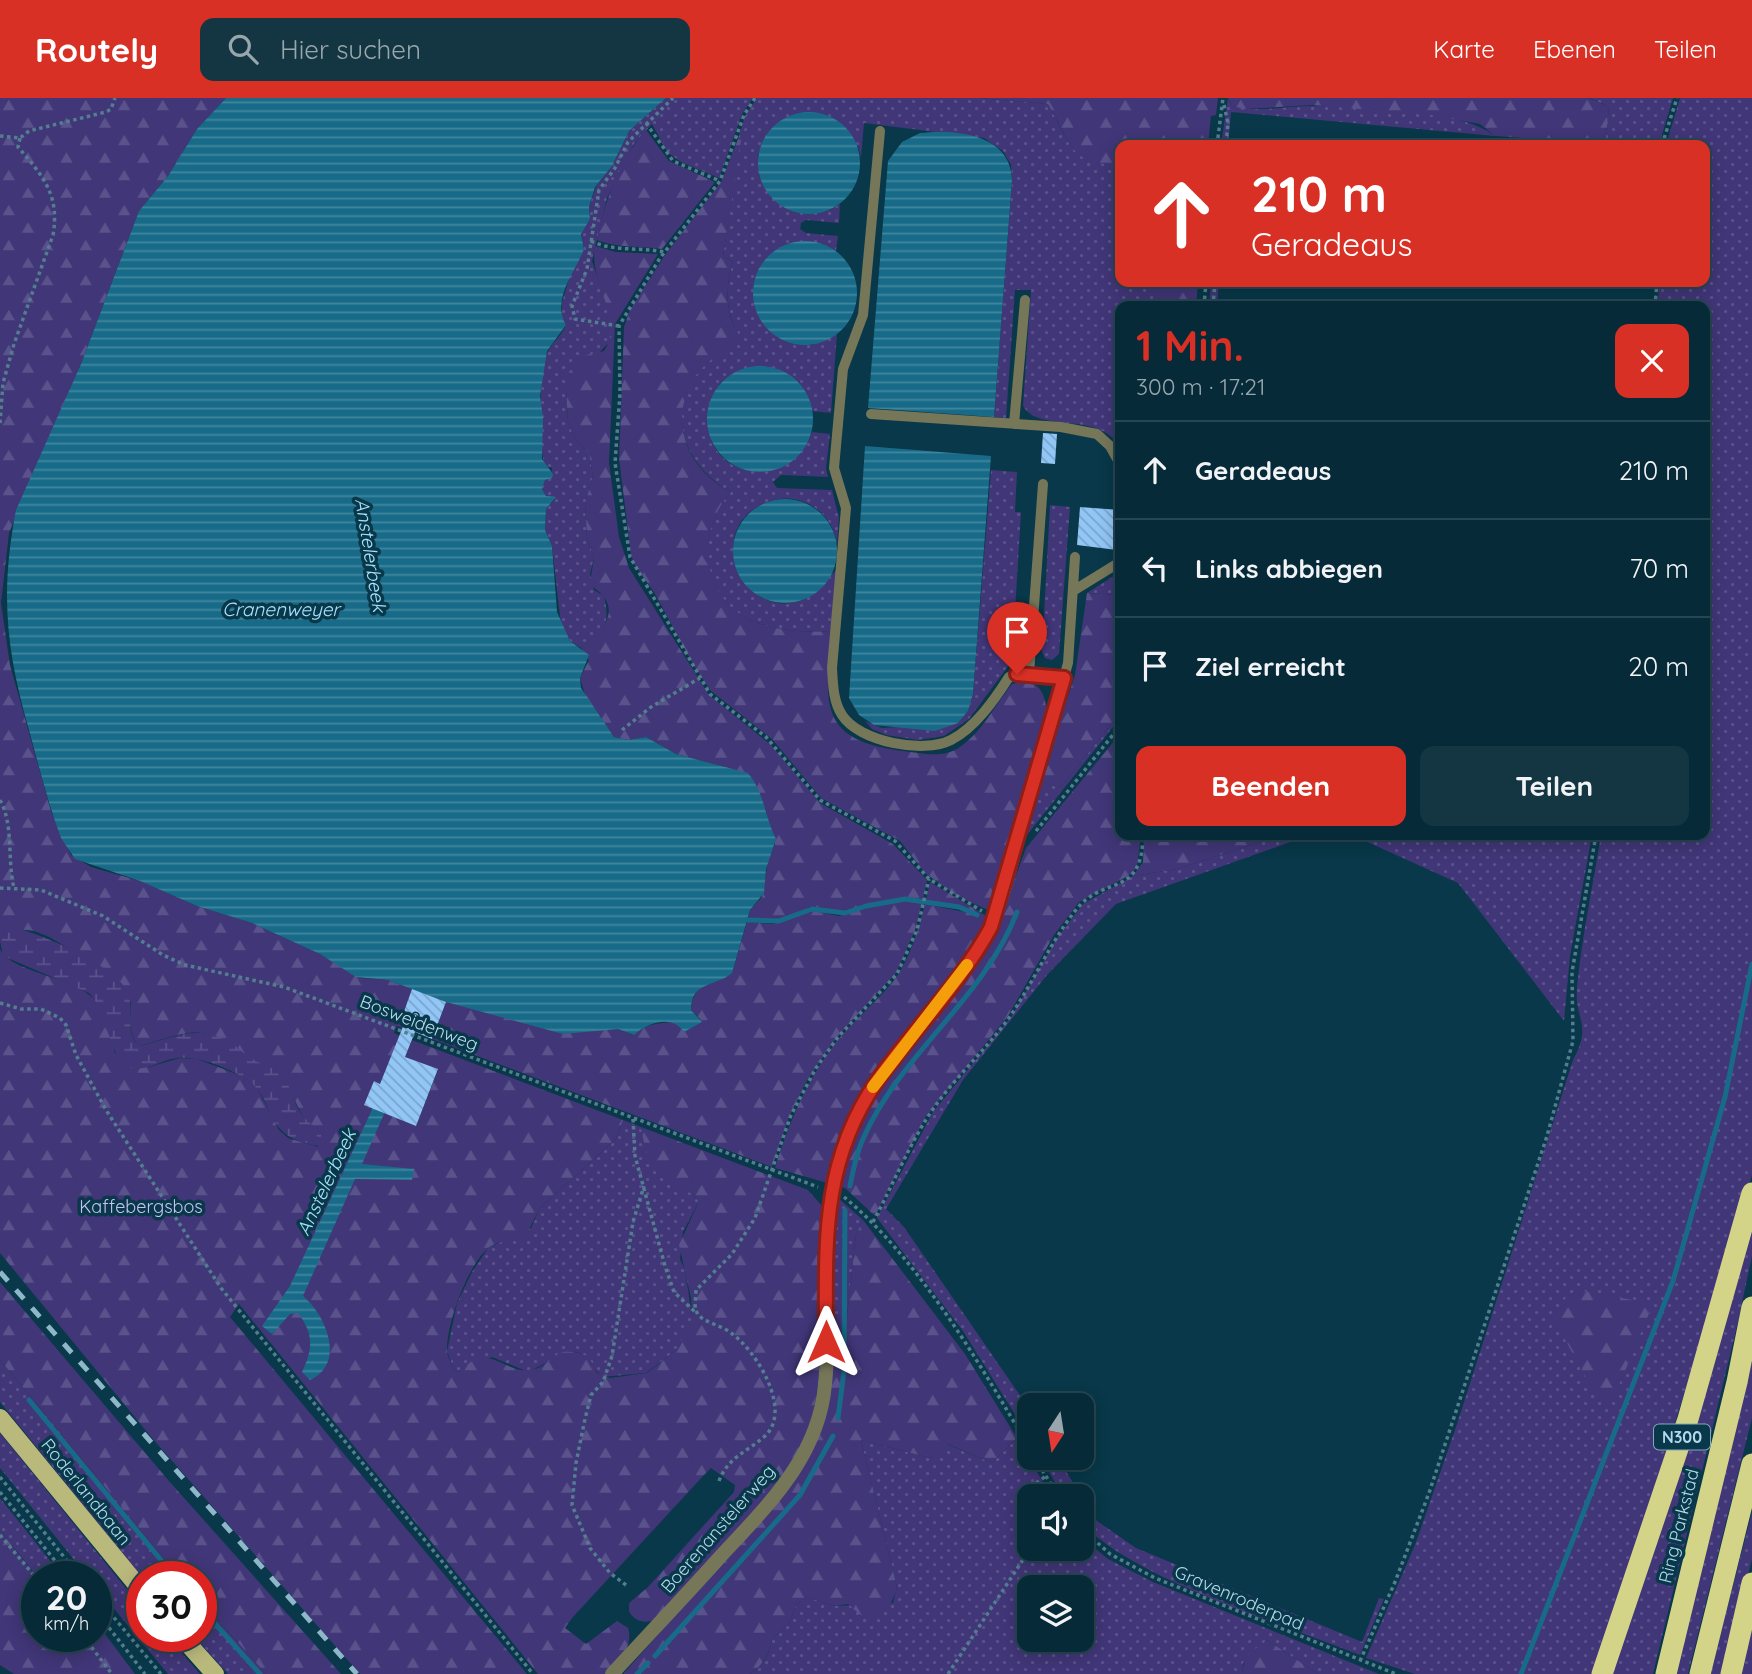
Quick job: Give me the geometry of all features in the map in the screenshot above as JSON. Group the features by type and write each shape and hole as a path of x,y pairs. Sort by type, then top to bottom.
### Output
{"highway":[{"name":"N300","path":"1602,1674 1672,1469 1752,1194"},
{"name":"Ring Parkstad","path":"1665,1674 1737,1382 1752,1307"},
{"path":"1700,1674 1752,1464"},
{"path":"1731,1674 1752,1583"}],"main road":[{"name":"Roderlandbaan","path":"0,1418 126,1572"},
{"path":"195,1652 215,1674"}],"street":[{"name":"Boerenanstelerweg","path":"612,1674 768,1507 809,1444 820,1415 826,1383 826,1247 831,1190 848,1132 862,1104 969,963 995,918 1013,858"}],"lane":[{"path":"880,131 863,315 843,369 837,431 834,468 846,508 832,668 833,693 842,715 856,729 888,742 930,746 960,736 1009,677 1029,674 1064,678"},
{"path":"1014,424 1025,300"},
{"path":"871,414 1061,427 1097,434 1115,455"},
{"path":"1029,674 1043,484"},
{"path":"1013,858 1064,678 1075,557"},
{"path":"1073,591 1115,565"}],"path":[{"path":"0,423 3,383 53,234 57,211 38,169 18,147 20,138 29,131 106,112 111,109 115,98"},
{"path":"619,326 575,319 572,306 587,269 599,190 628,142 673,98"},
{"path":"755,98 744,115 720,181 664,252 619,326 620,394 615,463 624,505 627,547 634,567 710,694 775,746 820,800 895,841 929,879 967,904 995,918"},
{"path":"1664,140 1677,98"},
{"path":"1218,140 1223,101"},
{"path":"1223,101 1227,111 1226,140"},
{"path":"646,123 673,161 720,181"},
{"path":"0,136 20,138"},
{"path":"591,241 604,247 647,248 664,252"},
{"path":"622,730 651,707 700,678"},
{"path":"1034,832 1115,732"},
{"path":"0,800 8,822 8,865 14,888"},
{"path":"873,1222 920,1130 951,1087 1010,1017 1056,936 1080,904 1131,876 1140,866 1143,840"},
{"path":"1360,1661 1395,1582 1429,1493 1547,1136 1573,1041 1572,972 1596,840"},
{"path":"697,1314 696,1290 732,1254 755,1218 791,1115 807,1083 838,1038 897,974 915,936 929,879"},
{"name":"Bosweidenweg","path":"0,888 40,890 103,916 163,955 186,965 284,987 772,1171 831,1190"},
{"path":"0,1003 21,1009 41,1009 60,1018 66,1025 76,1055 106,1111 221,1288 533,1674"},
{"path":"633,1119 635,1156 674,1292 705,1321 734,1334 765,1375 776,1413 771,1430 733,1458 719,1481"},
{"path":"626,1585 610,1573 590,1548 572,1505 576,1463 585,1419 591,1395 603,1382 612,1356 633,1222 644,1186"},
{"path":"831,1190 873,1222 927,1291 1017,1430"},
{"path":"1042,1470 1051,1484"},
{"path":"1035,1484 1046,1476"},
{"path":"0,1477 67,1561"},
{"path":"0,1492 55,1561"},
{"path":"0,1535 22,1561"},
{"name":"Gravenroderpad","path":"1094,1540 1104,1550 1149,1575 1396,1674"},
{"path":"948,1674 1022,1561"},
{"path":"112,1616 160,1674"},
{"path":"112,1632 145,1674"},
{"path":"96,1652 113,1674"}],"green space":[{"name":"Kaffebergsbos","path":"0,98 226,98 197,129 168,176 139,211 81,364 9,533 1,603 10,665 51,811 71,855 91,867 140,881 197,906 252,923 320,954 361,978 388,980 412,989 402,1016 406,1019 403,1028 397,1026 394,1033 400,1036 380,1084 374,1081 365,1105 416,1126 438,1070 405,1057 412,1040 623,1120 616,1139 540,1208 524,1239 495,1244 487,1249 472,1269 450,1325 447,1350 454,1370 459,1372 470,1363 487,1358 520,1370 529,1370 567,1352 589,1357 597,1373 610,1378 647,1373 675,1351 692,1323 691,1298 679,1245 699,1201 658,1174 647,1152 641,1127 808,1190 822,1206 819,1374 813,1412 804,1439 786,1470 752,1515 654,1620 643,1622 636,1619 629,1611 629,1603 648,1587 734,1492 735,1485 711,1468 572,1618 565,1628 586,1644 617,1621 628,1628 627,1648 605,1674 538,1674 239,1304 230,1317 527,1674 360,1674 152,1438 0,1253 0,949 16,963 74,986 96,1001 106,1019 115,1053 149,1067 180,1058 197,1059 242,1076 255,1084 279,1130 288,1138 318,1147 319,1130 307,1120 280,1080 211,1035 177,1035 140,1046 131,1032 131,1002 68,948 30,931 14,931 0,941"},
{"path":"666,98 753,98 742,114 719,178 681,162 667,152 652,124 634,144 607,198 592,261 611,317 612,339 566,388 568,422 574,437 589,454 593,475 585,504 587,537 594,558 590,574 594,590 604,596 607,614 600,632 581,648 570,641 561,625 552,546 545,530 546,509 555,499 546,496 542,489 545,480 551,478 552,468 545,466 543,457 540,409 542,374 548,351 566,325 562,317 562,302 572,269 584,249 581,232 590,219 589,207 596,186 612,166 629,131"},
{"path":"757,98 979,98 1048,104 1067,140 1081,156 1091,161 1115,164 1115,287 1153,287 1153,301 1115,301 1115,441 1097,428 1042,419 1023,406 1031,290 1015,290 1006,418 994,417 1012,180 1011,165 1003,151 984,138 864,123 861,158 858,146 758,154 760,178 830,210 840,204 839,223 806,220 801,223 800,229 806,233 838,236 836,251 810,243 785,246 765,261 757,273 753,287 785,341 812,345 837,334 831,413 812,411 803,391 789,377 772,369 754,368 737,372 722,382 712,398 708,420 712,441 721,456 736,466 752,471 770,470 787,463 802,451 812,432 830,434 826,468 828,477 781,475 773,482 777,488 832,490 839,518 837,544 830,523 815,507 795,499 785,499 759,506 743,519 735,535 734,553 738,571 748,586 762,598 780,603 806,598 836,571 831,631 787,630 755,622 730,607 719,593 708,559 708,541 712,524 731,492 702,469 692,455 682,421 688,387 699,370 738,334 728,298 733,261 723,257 740,140 738,139 745,116"},
{"path":"979,98 1218,98 1216,115 1211,116 1209,140 1115,140 1115,164 1103,164 1081,156 1067,140 1048,104"},
{"path":"1228,98 1232,106 1251,109 1332,106 1408,110 1458,120 1495,136 1231,112 1228,140 1222,140"},
{"path":"1228,98 1589,98 1609,107 1605,140 1550,140 1495,136 1480,124 1431,115 1313,105 1244,109 1232,106"},
{"path":"1590,98 1673,98 1660,140 1605,140 1609,107"},
{"path":"1680,98 1752,98 1752,1175 1597,1674 1415,1674 1366,1658 1415,1545 1582,1038 1577,987 1600,840 1710,840 1710,301 1658,301 1659,287 1710,287 1710,140 1667,140"},
{"path":"646,130 669,161 715,182 662,249 604,243 597,240 614,182 628,154"},
{"path":"738,139 741,140 723,257 733,261 728,283 728,303 733,323 744,343 718,355 700,371 688,391 682,413 684,435 693,457 708,476 731,492 720,507 713,524 708,559 719,593 731,607 746,618 776,628 810,632 831,631 829,698 832,714 841,727 854,738 875,746 932,754 947,753 960,747 975,734 1012,684 1029,683 1039,689 1045,700 1047,715 1041,778 1075,675 1087,593 1115,595 1115,719 1061,787 1028,780 993,908 988,910 957,896 925,873 900,841 821,798 772,739 711,691 694,666 654,592 634,564 619,459 624,327 630,310 665,255 721,182"},
{"path":"595,246 616,252 658,254 615,324 609,463 619,537 629,568 709,695 771,745 820,803 893,844 927,880 923,899 899,898 842,911 809,907 793,916 773,921 748,919 750,910 762,897 768,861 775,844 765,808 725,767 676,754 646,737 628,740 614,737 585,695 580,678 589,660 581,648 599,632 608,618 609,610 602,595 590,583 594,558 587,537 585,504 593,475 589,454 574,437 568,422 566,388 569,372 582,356 604,351 609,338 609,313 596,273"},
{"path":"1153,287 1198,287 1196,301 1153,301"},
{"path":"1211,287 1219,287 1217,301 1209,301"},
{"path":"991,470 1017,472 1015,512 1021,512 1012,661 969,719 944,736 918,740 886,735 872,729 865,721 882,728 958,723 968,711 973,694"},
{"path":"1050,505 1070,507 1059,654 1052,660 1045,658 1042,652"},
{"path":"1115,575 1115,595 1087,593"},
{"path":"1115,719 1115,724 1027,835 1041,782 1061,787"},
{"path":"1115,740 1115,840 1140,840 1137,867 1130,875 1079,902 1054,935 1008,1016 925,1118 875,1216 845,1188 775,1168 786,1134 816,1071 836,1042 898,975 912,946 925,904 979,915 960,906 926,900 930,882 988,917 1011,889 1026,848"},
{"path":"1144,840 1267,840 1177,869 1133,876 1143,862"},
{"path":"1267,840 1296,840 1116,904 1047,975 963,1080 886,1209 904,1227 1018,1393 1017,1418 963,1331 877,1218 933,1112 1011,1017 1057,938 1083,904 1133,876 1177,869"},
{"path":"1363,840 1591,840 1570,956 1564,1021 1458,883"},
{"path":"902,901 922,903 915,930 896,973 837,1037 806,1082 789,1117 772,1167 432,1039 446,1002 585,1030 618,1029 633,1035 657,1024 701,1020 691,1010 695,995 705,984 733,970 747,922 773,924 813,911 839,916 869,906"},
{"path":"17,928 77,952 118,980 129,996 132,1034 140,1046 173,1036 205,1033 228,1041 251,1058 279,1072 305,1119 321,1131 321,1145 314,1146 282,1131 253,1084 220,1066 202,1060 177,1058 145,1068 125,1066 114,1049 96,1001 89,993 3,956 0,941 7,932"},
{"path":"623,1120 641,1127 645,1145 671,1183 687,1189 699,1201 683,1232 680,1259 685,1270 693,1323 675,1351 646,1373 602,1377 580,1353 569,1351 526,1371 492,1357 459,1372 454,1370 447,1351 457,1303 472,1272 488,1248 531,1228 540,1208 616,1139"},
{"path":"837,1197 863,1220 856,1234 847,1316 831,1361 832,1256"},
{"path":"1752,1211 1752,1256 1653,1674 1607,1674"},
{"path":"863,1220 965,1354 1017,1438 992,1463 948,1444 930,1458 861,1440 897,1587 889,1605 881,1612 863,1617 848,1604 835,1606 807,1597 796,1605 788,1625 772,1639 765,1659 750,1674 623,1674 793,1484 847,1316 856,1234"},
{"path":"0,1282 169,1481 341,1674 266,1674 217,1619 217,1561 167,1561 0,1360"},
{"path":"1579,1290 1653,1304 1609,1409 1586,1378 1556,1323 1557,1309 1568,1295"},
{"path":"1752,1345 1752,1418 1688,1674 1673,1674"},
{"path":"0,1360 167,1561 129,1561 0,1402"},
{"path":"0,1433 104,1561 75,1561 0,1468"},
{"path":"1017,1438 1017,1470 1036,1470 1044,1484 1017,1484 1017,1561 1094,1561 1094,1548 1108,1559 1153,1582 1379,1674 1318,1674 1267,1640 1243,1663 1242,1674 750,1674 765,1660 772,1639 788,1625 796,1605 807,1597 835,1606 893,1603 897,1587 861,1440 930,1458 947,1444 992,1463"},
{"path":"1048,1470 1065,1470 1074,1484 1056,1484"},
{"path":"0,1498 48,1558 46,1561 25,1561 0,1530"},
{"path":"1752,1512 1752,1559 1724,1674 1710,1674"},
{"path":"1094,1516 1136,1548 1362,1642 1379,1598 1384,1599 1360,1655 1212,1599 1136,1563 1094,1533"},
{"path":"0,1530 24,1561 21,1561 21,1652 112,1652 112,1643 135,1674 14,1674 0,1665"},
{"path":"112,1571 126,1588 126,1623 112,1606"},
{"path":"1752,1601 1752,1674 1735,1674"},
{"path":"217,1619 266,1674 228,1674 208,1652 217,1652"},
{"path":"1267,1640 1318,1674 1242,1674 1247,1656"},
{"path":"150,1652 181,1652 200,1674 168,1674"}],"water":[{"name":"Cranenweyer","path":"226,98 666,98 629,131 612,166 595,187 589,207 590,219 581,234 584,249 563,296 561,306 566,325 547,351 540,396 543,418 542,459 553,474 552,478 545,480 542,489 546,496 556,497 546,509 545,530 552,546 557,612 570,641 589,655 580,678 581,688 614,737 628,740 646,737 676,754 748,773 758,788 776,839 766,869 764,893 750,910 732,973 699,989 692,1001 691,1010 702,1022 684,1032 673,1023 659,1022 634,1035 618,1029 563,1034 446,1002 388,980 356,977 320,954 252,923 197,906 140,881 75,859 61,838 21,701 11,647 7,595 16,510 81,364 139,211 168,176 197,129"},
{"path":"799,112 819,112 838,120 852,134 860,153 857,183 838,206 819,214 799,214 780,206 766,192 758,173 758,153 766,134 780,120"},
{"path":"950,132 979,138 1002,153 1009,165 1012,180 994,417 868,408 888,161 902,142 920,133"},
{"path":"805,241 825,245 842,256 853,273 857,293 853,313 842,330 825,341 805,345 785,341 768,330 757,313 753,293 757,273 768,256 785,245"},
{"path":"760,366 780,370 797,382 809,399 813,419 809,439 797,456 780,468 760,472 740,468 723,456 711,439 707,419 711,399 723,382 740,370"},
{"path":"865,446 991,456 973,694 968,711 958,723 935,731 874,725 859,715 849,698"},
{"path":"785,499 805,503 822,514 833,531 837,551 833,571 822,588 805,599 785,603 765,599 748,588 737,571 733,551 737,531 748,514 765,503"},
{"path":"383,1086 384,1114 362,1164 414,1169 412,1180 355,1179 303,1296 319,1314 329,1338 328,1362 321,1372 310,1380 302,1372 310,1349 309,1335 298,1313 290,1314 272,1334 262,1326 290,1286"}],"building":[{"path":"1043,433 1057,434 1055,464 1041,463"},
{"path":"1080,507 1115,510 1115,550 1077,545"},
{"path":"412,989 446,1002 432,1039 415,1032 405,1057 438,1069 416,1126 364,1105 374,1081 380,1084 406,1019 402,1017"}],"waterway":[{"path":"747,920 779,921 812,909 845,913 905,899 959,907 977,915"},
{"path":"850,1186 861,1145 879,1108 984,972 1017,912"},
{"path":"1521,1674 1673,1281 1725,1097 1752,964"},
{"path":"838,1418 844,1371 845,1210"},
{"path":"29,1400 162,1561"},
{"path":"655,1656 800,1495 833,1436"},
{"path":"217,1626 260,1674"},
{"path":"637,1674 648,1663"}],"railway":[{"path":"0,1272 357,1674"}],"slow traffic":[{"path":"873,1087 967,965"}],"route":[{"path":"826,1342 828,1207 837,1165 848,1132 878,1080 969,963 991,927 1064,678 1017,674"}],"water label":[{"name":"Anstelerbeek","path":"371,555"},
{"name":"Anstelerbeek","path":"326,1182"}]}
